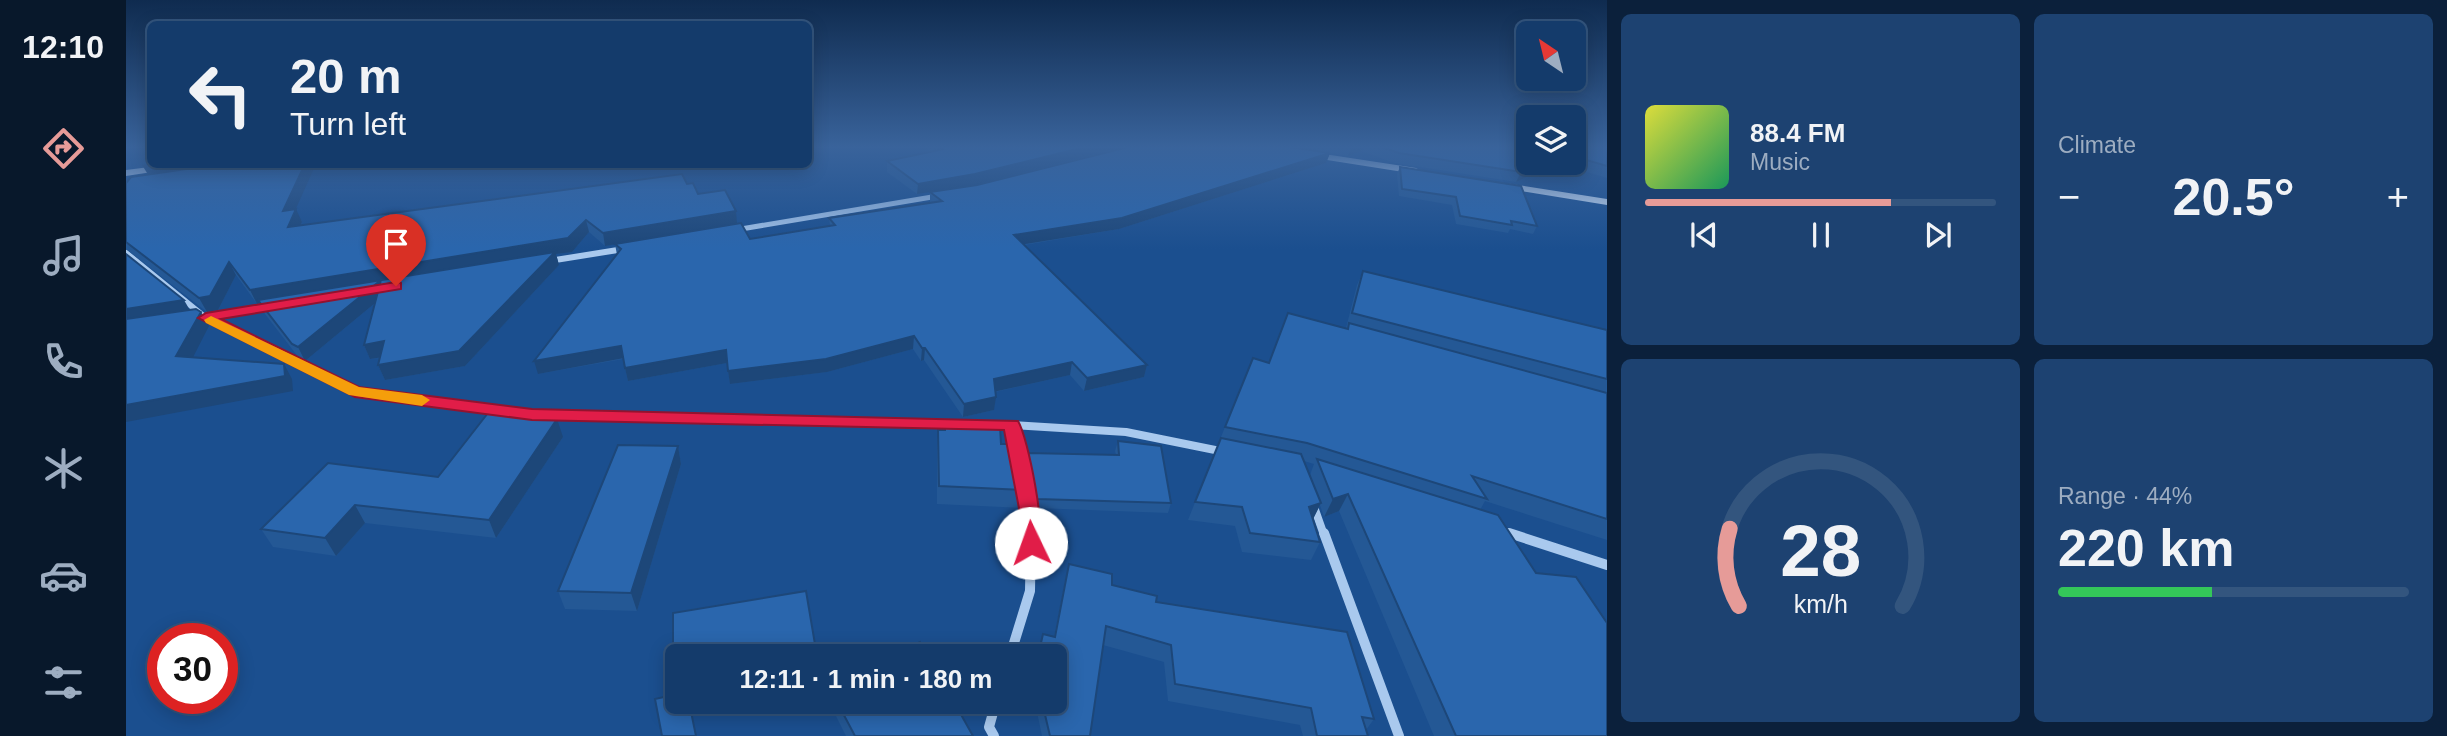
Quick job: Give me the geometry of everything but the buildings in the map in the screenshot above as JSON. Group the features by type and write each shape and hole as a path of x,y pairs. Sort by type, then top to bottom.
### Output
{"street":[{"path":"126,185 164,180"},
{"path":"1499,185 1607,202"},
{"path":"721,232 948,194"},
{"path":"546,261 628,248"},
{"path":"126,253 206,318 355,392 532,415 1012,425 1126,432 1232,453"},
{"path":"192,320 274,306"},
{"path":"1012,425 1031,519 1030,591 1014,644"},
{"path":"1308,492 1399,736"},
{"path":"1498,530 1607,565"},
{"path":"993,714 989,727 994,736"}],"slow traffic":[{"path":"211,320 355,392 422,400"}],"route":[{"path":"396,286 206,318 355,392 532,415 1012,425 1031,519 1031,543"}]}
